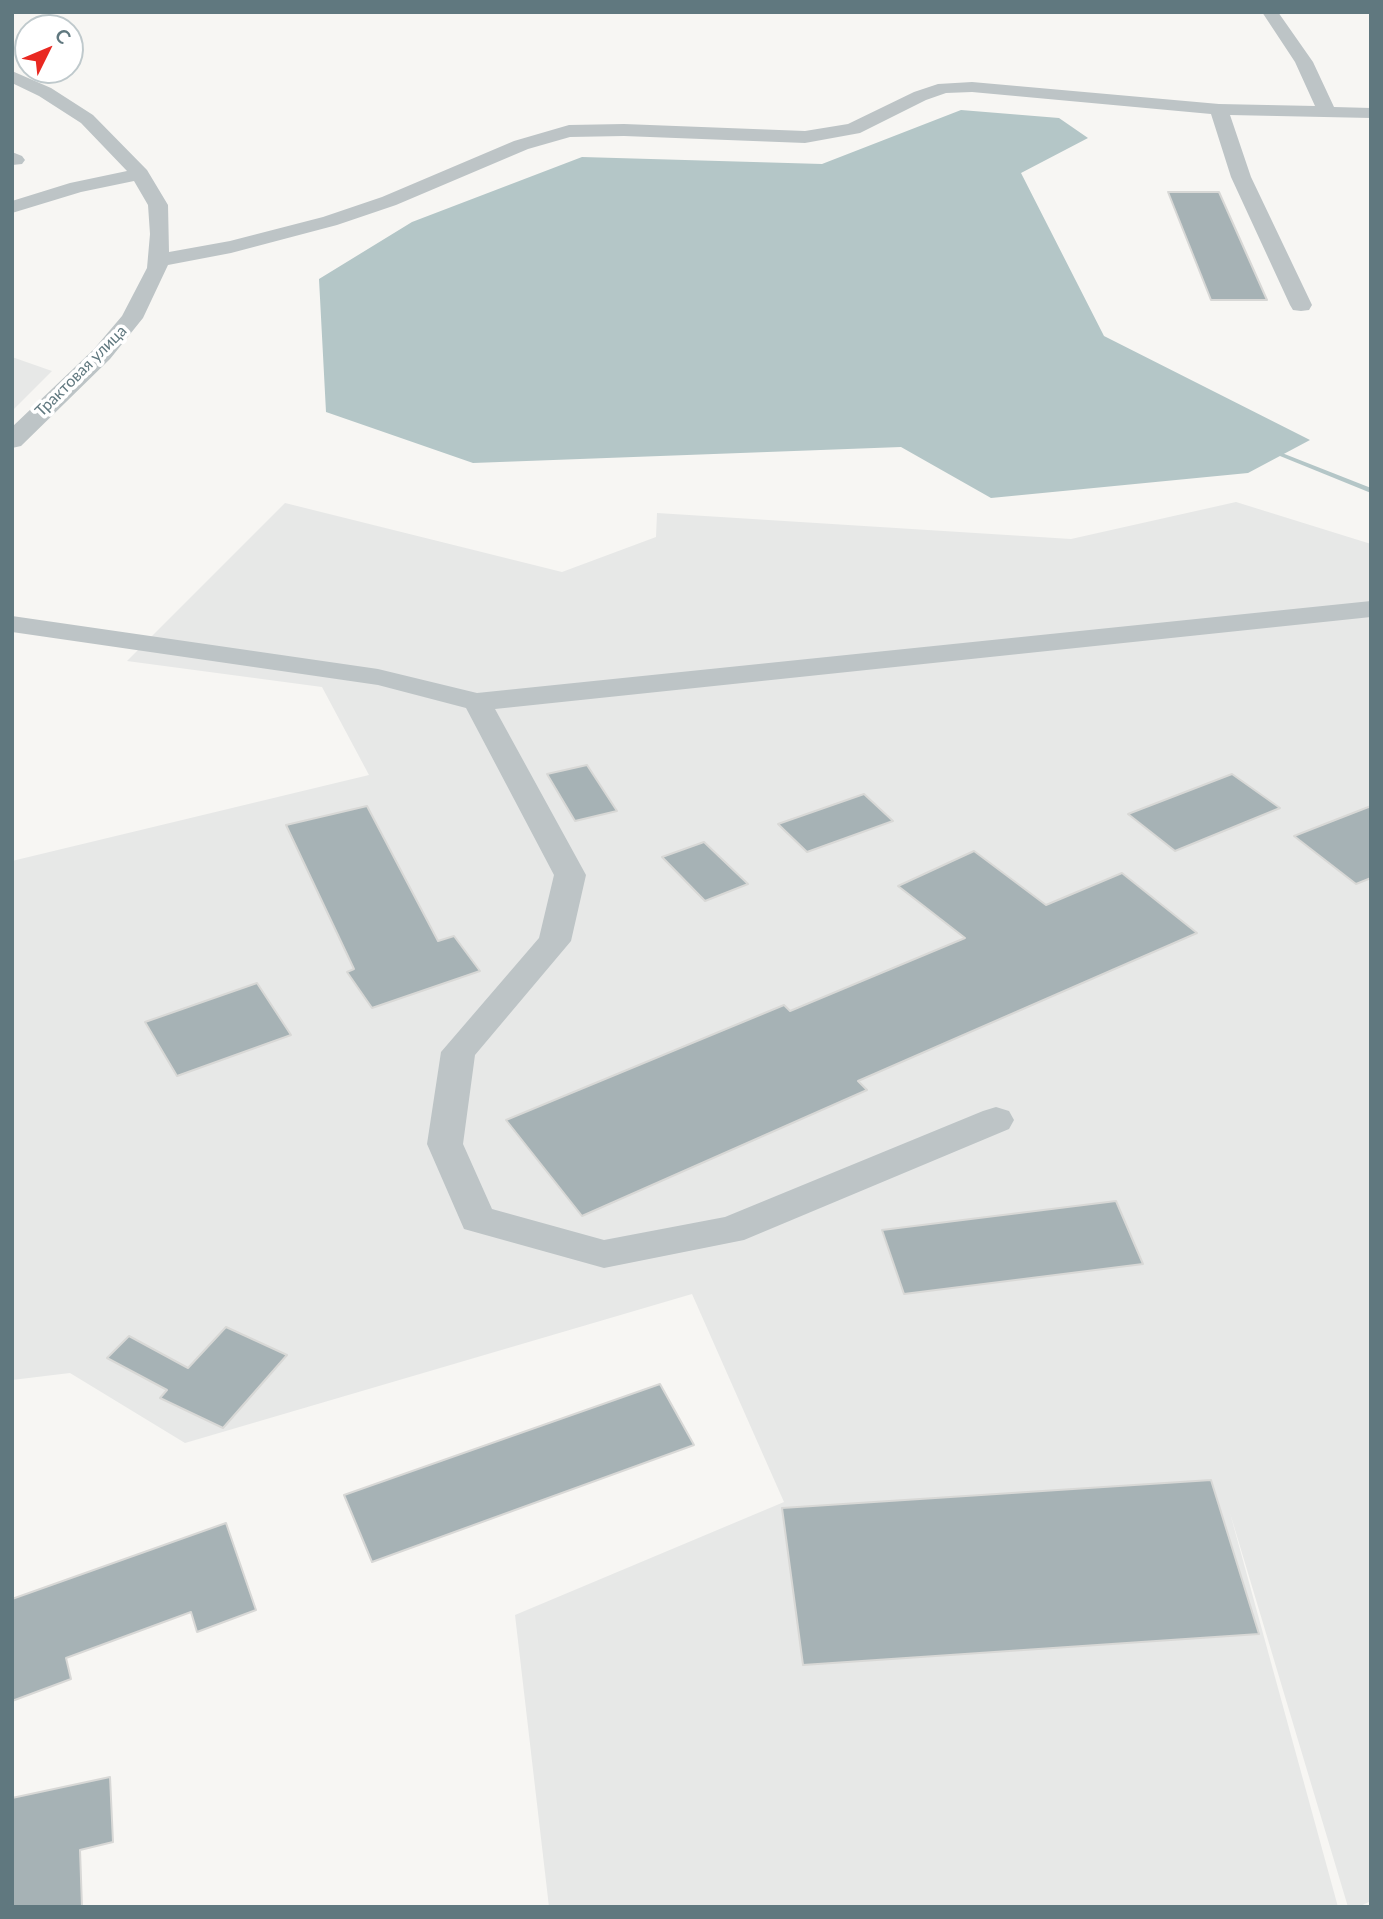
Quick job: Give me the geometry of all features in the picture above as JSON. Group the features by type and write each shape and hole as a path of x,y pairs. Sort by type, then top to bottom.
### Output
{"street":[{"path":"1270,12 1304,62 1327,112"},
{"name":"Трактовая улица","path":"12,76 45,92 87,119 140,174 158,205 160,234 157,268 132,318 102,354 12,441"},
{"path":"158,260 230,247 330,221 389,201 521,145 569,131 624,130 805,137 853,128 920,96 944,88 972,87 1219,109 1371,113"},
{"path":"1219,109 1241,177 1301,305"},
{"path":"12,207 77,187 140,174"},
{"path":"12,624 378,677 477,702 1371,608"},
{"path":"477,702 570,875 555,941 458,1052 445,1144 477,1219 604,1254 731,1230 996,1120"}],"shaded area":[{"path":"961,110 1059,118 1088,138 1021,173 1104,336 1310,440 1248,473 991,498 901,447 473,463 326,412 319,279 412,222 582,157 822,164"},
{"path":"12,357 52,371 12,411"},
{"path":"1236,502 1371,544 1371,1901 1358,1907 1348,1907 1230,1513 1338,1907 549,1907 515,1615 784,1502 692,1294 185,1443 70,1373 12,1380 12,861 369,775 322,687 127,661 285,503 562,572 656,537 657,513 1071,539"}],"building":[{"path":"1168,192 1219,192 1267,300 1211,300"},
{"path":"587,765 617,811 575,821 547,774"},
{"path":"1232,774 1280,808 1175,851 1128,814"},
{"path":"864,794 893,821 807,852 778,824"},
{"path":"367,806 438,941 454,936 480,971 372,1008 347,972 354,969 286,825"},
{"path":"1371,806 1371,878 1356,884 1294,836"},
{"path":"704,842 748,884 705,901 662,857"},
{"path":"974,851 1046,905 1122,873 1197,933 858,1081 867,1090 582,1216 506,1120 784,1005 790,1011 965,938 898,886"},
{"path":"257,983 291,1035 177,1076 145,1022"},
{"path":"1116,1201 1143,1264 904,1294 882,1230"},
{"path":"226,1327 287,1355 223,1428 160,1398 167,1390 107,1358 129,1336 188,1368"},
{"path":"660,1384 694,1445 372,1562 344,1495"},
{"path":"1211,1480 1259,1634 803,1665 782,1508"},
{"path":"226,1523 256,1610 197,1632 191,1612 66,1658 71,1679 12,1701 12,1599"},
{"path":"110,1777 113,1842 80,1850 82,1907 12,1907 12,1798"}],"waterway":[{"path":"1282,455 1371,491"}]}
